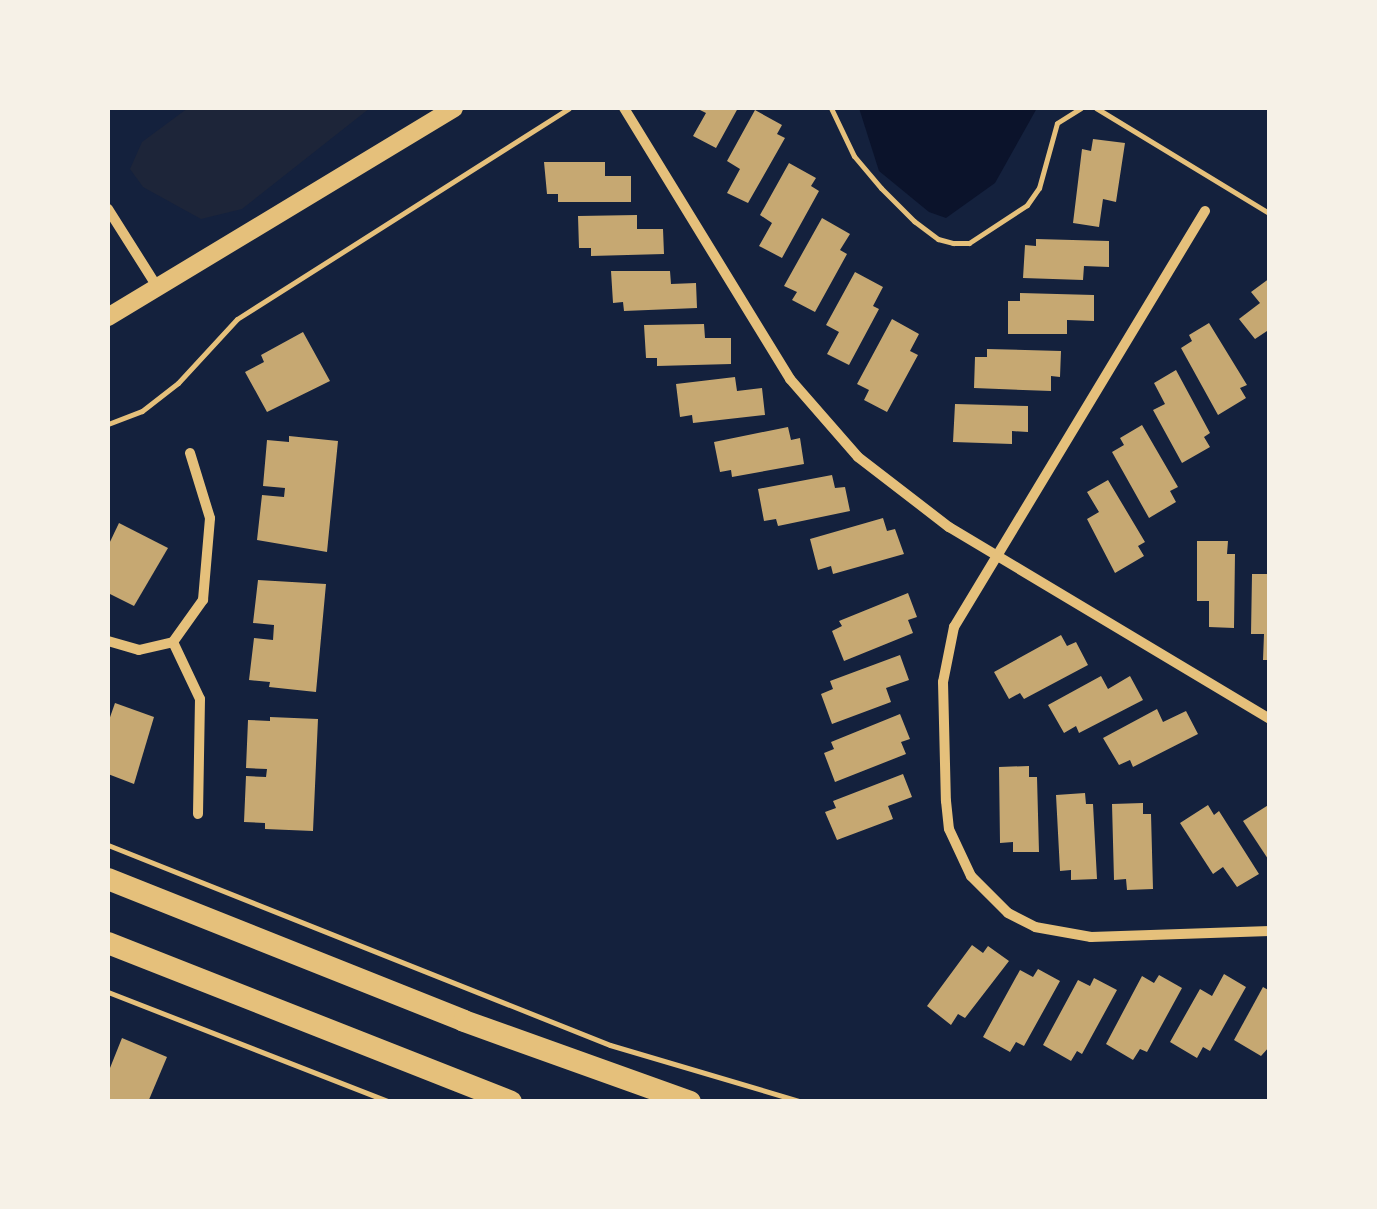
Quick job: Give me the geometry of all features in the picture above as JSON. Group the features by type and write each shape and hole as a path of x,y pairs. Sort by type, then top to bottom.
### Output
{"main road":[{"path":"108,880 464,1021 690,1102"},
{"path":"108,944 512,1102"}],"street":[{"path":"108,317 454,108"},
{"path":"624,108 790,379 823,421 883,478 996,556 1270,720"},
{"path":"108,209 156,285"},
{"path":"1205,211 954,628 944,663 949,829 971,876 1008,914 1062,935 1270,931"},
{"path":"108,641 140,650 173,642 203,600 210,518 190,453"},
{"path":"173,642 200,699 198,814"}],"path":[{"path":"108,424 142,411 178,383 237,319 569,108"},
{"path":"831,108 854,156 881,188 926,230 954,243 969,243 1027,205 1045,170 1057,123 1081,108"},
{"path":"1096,108 1270,214"},
{"path":"108,845 610,1045 803,1102"},
{"path":"108,992 390,1102"}],"shaded area":[{"path":"188,108 370,108 242,209 201,219 143,187 130,169 142,142"},
{"path":"859,108 1037,108 995,183 946,218 929,212 879,171"}],"building":[{"path":"696,108 738,108 716,148 693,136 706,113"},
{"path":"755,110 782,125 777,134 785,138 748,203 727,193 740,169 727,161"},
{"path":"1093,139 1125,143 1116,202 1103,199 1099,227 1073,223 1082,149 1091,151"},
{"path":"544,162 605,162 605,176 631,176 631,202 558,202 558,194 547,194"},
{"path":"789,163 816,178 811,186 819,191 782,258 759,246 772,223 760,215"},
{"path":"637,215 637,229 663,229 664,254 591,256 591,248 579,248 578,216"},
{"path":"822,218 850,234 840,250 847,254 815,312 792,300 797,292 784,286"},
{"path":"1036,239 1109,241 1109,267 1084,266 1083,280 1023,278 1025,245 1036,246"},
{"path":"611,271 670,271 671,284 696,283 697,308 624,311 623,302 613,303"},
{"path":"855,272 883,287 873,306 879,309 849,365 827,354 839,332 826,325"},
{"path":"1270,278 1270,329 1255,339 1239,319 1260,303 1251,292"},
{"path":"1020,293 1094,295 1094,321 1067,320 1067,334 1008,334 1008,301 1020,301"},
{"path":"892,319 919,334 910,351 918,355 887,412 864,400 869,390 857,384"},
{"path":"1209,323 1247,385 1240,388 1246,398 1218,415 1181,348 1192,341 1189,335"},
{"path":"704,324 705,338 731,338 731,364 657,366 657,358 646,358 644,325"},
{"path":"303,332 330,381 267,412 245,372 264,362 261,355"},
{"path":"987,349 1061,351 1060,377 1051,376 1051,391 974,388 975,357 987,357"},
{"path":"1176,370 1210,433 1204,437 1210,447 1182,463 1153,410 1165,404 1154,383"},
{"path":"735,377 737,391 762,388 765,415 693,423 692,415 680,417 676,384"},
{"path":"955,404 1028,406 1028,432 1012,431 1012,444 953,442"},
{"path":"1142,425 1178,487 1170,491 1176,502 1149,518 1112,452 1124,445 1120,438"},
{"path":"788,427 791,440 800,438 804,464 732,477 731,470 720,472 714,442"},
{"path":"289,436 338,441 327,552 257,540 262,495 284,497 285,488 263,486 267,440 289,442"},
{"path":"832,475 835,488 845,487 850,511 778,526 776,519 764,521 758,489"},
{"path":"1108,480 1145,542 1138,546 1144,556 1115,573 1087,519 1099,512 1087,492"},
{"path":"883,518 887,531 895,529 904,554 833,574 831,566 818,570 810,539"},
{"path":"119,523 168,548 134,606 108,593 108,546"},
{"path":"1197,541 1228,541 1227,554 1235,554 1234,628 1209,627 1209,601 1197,601"},
{"path":"1252,574 1270,574 1270,660 1263,660 1264,634 1251,634"},
{"path":"258,580 326,584 316,692 269,687 270,682 249,680 254,638 273,640 274,625 253,623"},
{"path":"908,593 917,617 908,620 913,633 844,661 832,631 842,626 839,621"},
{"path":"1061,635 1067,646 1076,642 1088,665 1024,699 1020,693 1009,699 994,672"},
{"path":"900,655 909,680 886,688 891,702 832,724 821,694 833,689 830,681"},
{"path":"1101,676 1108,689 1130,676 1143,700 1079,733 1076,726 1064,733 1048,705"},
{"path":"115,703 154,717 134,784 108,774 108,723"},
{"path":"1157,709 1163,722 1186,711 1198,734 1133,767 1130,760 1119,765 1103,738"},
{"path":"900,714 910,739 901,742 906,754 835,782 824,753 834,749 831,742"},
{"path":"270,717 318,719 313,831 265,829 265,823 244,822 246,776 266,777 267,769 246,768 248,720 270,721"},
{"path":"1029,766 1029,777 1037,777 1039,852 1013,852 1013,842 1000,843 999,767"},
{"path":"903,774 912,797 888,806 893,819 837,840 825,812 836,808 833,801"},
{"path":"1085,793 1086,804 1093,804 1097,879 1071,880 1071,870 1060,871 1056,795"},
{"path":"1143,803 1143,814 1151,814 1153,889 1127,890 1126,879 1114,880 1112,804"},
{"path":"1270,804 1270,862 1243,821"},
{"path":"1208,805 1214,815 1219,811 1259,874 1237,887 1223,867 1213,874 1180,823"},
{"path":"972,945 983,953 988,946 1009,961 965,1018 958,1014 951,1025 927,1006"},
{"path":"1038,969 1060,981 1024,1046 1016,1042 1010,1052 983,1037 1020,970 1033,977"},
{"path":"1224,974 1246,987 1210,1051 1203,1047 1197,1058 1170,1042 1200,989 1212,996"},
{"path":"1159,975 1182,988 1147,1052 1140,1049 1133,1060 1106,1044 1142,976 1154,983"},
{"path":"1094,978 1117,990 1082,1054 1077,1051 1071,1061 1043,1045 1078,980 1090,986"},
{"path":"1263,987 1270,991 1270,1046 1261,1056 1234,1040"},
{"path":"122,1038 167,1057 148,1102 108,1102 108,1073"}]}
